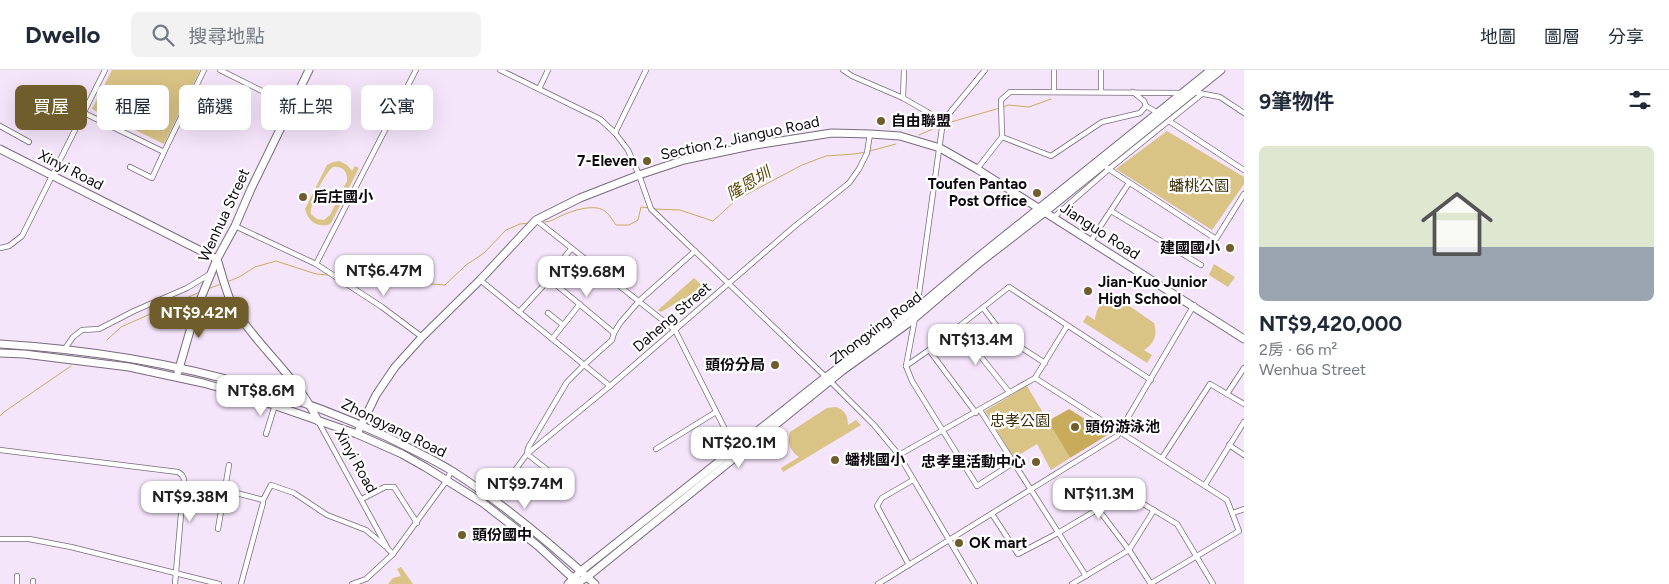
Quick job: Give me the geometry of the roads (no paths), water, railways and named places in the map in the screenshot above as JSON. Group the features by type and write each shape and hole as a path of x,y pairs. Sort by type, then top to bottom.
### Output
{"street":[{"path":"87,106 105,70"},
{"path":"130,167 152,178 204,70"},
{"path":"220,70 261,90"},
{"name":"Wenhua Street","path":"302,85 309,70"},
{"path":"316,264 416,70"},
{"path":"500,70 600,119 616,133 628,150 651,208 828,379 874,425 899,455 974,584"},
{"path":"539,90 548,70"},
{"path":"616,133 646,70"},
{"path":"843,70 852,76 904,98 942,123"},
{"path":"904,70 904,98"},
{"path":"985,70 942,123 917,308 906,366 912,381 977,486 1013,463"},
{"path":"1054,70 1054,92"},
{"path":"1100,70 1101,92"},
{"path":"1188,93 1211,70"},
{"path":"1188,93 1221,70"},
{"path":"977,169 1002,136 1001,106 1010,92 1202,94 1220,97 1244,113"},
{"path":"1133,92 1144,101 1146,106 1158,112"},
{"name":"Zhongxing Road","path":"574,583 587,577 735,449 828,379 915,318 1158,112 1188,93"},
{"name":"Zhongxing Road","path":"574,583 581,571 632,537 917,308 1043,210 1106,167 1188,93"},
{"path":"1054,218 1106,167 1169,122 1202,94"},
{"path":"1002,136 1051,156 1102,122 1140,113 1146,106"},
{"path":"87,114 164,152"},
{"path":"1169,122 1244,170"},
{"path":"0,126 29,142"},
{"path":"0,248 9,246 22,236 75,130"},
{"name":"Wenhua Street","path":"177,377 196,310 217,258 235,226 280,130"},
{"name":"Section 2, Jianguo Road","path":"357,434 376,395 395,367 422,337 480,280 536,220 580,198 684,160 755,145 832,133 900,136 940,148"},
{"name":"Daheng Street","path":"492,500 527,454 610,386 795,226 849,183 859,170 867,152 870,134"},
{"name":"Jianguo Road","path":"940,148 1043,210 1090,242 1194,305 1244,339"},
{"name":"Xinyi Road","path":"0,149 217,258 234,307 245,324 311,405 388,549 393,554"},
{"path":"1106,167 1216,239 1244,194"},
{"path":"1090,242 1129,183"},
{"path":"1111,211 1201,265"},
{"path":"536,220 675,330 735,449"},
{"path":"235,226 316,264 382,307 422,337"},
{"path":"571,248 548,278 614,334"},
{"path":"549,472 527,454 528,448 567,382 612,340 620,323 638,301 694,251"},
{"path":"64,350 73,337 82,330 99,329 144,306 187,288 212,274"},
{"path":"480,280 610,386"},
{"path":"519,312 544,285"},
{"path":"906,366 1009,287 1151,380"},
{"path":"552,339 580,304"},
{"path":"878,584 1117,436 1194,305"},
{"path":"983,308 1006,338 1045,363"},
{"path":"548,313 563,325"},
{"path":"899,455 1035,378 1067,326"},
{"path":"958,328 1009,392"},
{"name":"Zhongyang Road","path":"0,344 64,350 179,368 245,384 311,405 361,425 452,471 549,542 594,584"},
{"path":"929,350 978,411 1086,576"},
{"name":"Zhongyang Road","path":"0,353 24,354 130,367 177,377 242,394 357,434 402,454 483,503 562,568 574,583"},
{"path":"1227,394 1244,368"},
{"path":"1035,378 1227,500 1238,531 1150,584 1129,550 1098,509"},
{"path":"1162,458 1210,384 1244,404"},
{"path":"266,434 275,405"},
{"path":"656,450 716,412"},
{"path":"1205,485 1244,422"},
{"path":"1229,445 1244,455"},
{"path":"0,450 178,472 182,475 184,479 175,584"},
{"path":"218,529 229,465"},
{"path":"352,584 366,579 393,554 417,523 452,471"},
{"path":"909,564 876,506 882,498 913,480"},
{"path":"241,584 262,499 271,485 294,493 327,514 366,530 388,549"},
{"path":"362,500 385,487 394,487 417,523"},
{"path":"225,490 262,499"},
{"path":"992,514 1018,554 1058,533 1125,493 1177,524 1213,584"},
{"path":"1233,513 1244,509"},
{"path":"1072,584 1129,550 1154,510"},
{"path":"0,540 29,539 71,547 219,584"},
{"path":"17,576 17,584"}],"waterway":[{"name":"隆恩圳","path":"1004,107 1008,105 1029,107 1051,99"},
{"name":"隆恩圳","path":"944,124 1000,108"},
{"name":"隆恩圳","path":"919,135 940,126"},
{"name":"隆恩圳","path":"870,151 896,144"},
{"name":"隆恩圳","path":"654,209 680,210 713,221 736,200 802,165 826,156 866,152"},
{"name":"隆恩圳","path":"545,222 573,211 597,208 606,212 616,225 629,225 638,220 641,207 650,208"},
{"name":"隆恩圳","path":"335,275 372,279 405,276 431,284 445,285 466,265 484,253 506,230 520,224 530,223"},
{"name":"隆恩圳","path":"227,282 255,267 276,261 316,274 329,275"},
{"name":"隆恩圳","path":"208,289 221,284"},
{"name":"隆恩圳","path":"107,340 121,327 200,292"},
{"name":"隆恩圳","path":"0,416 71,366"}],"place":[{"name":"自由聯盟","path":"881,121"},
{"name":"7-Eleven","path":"647,161"},
{"name":"Toufen Pantao Post Office","path":"1037,193"},
{"name":"后庄國小","path":"303,197"},
{"name":"建國國小","path":"1230,248"},
{"name":"Jian-Kuo Junior High School","path":"1088,291"},
{"name":"頭份分局","path":"775,365"},
{"name":"頭份游泳池","path":"1075,427"},
{"name":"蟠桃國小","path":"835,460"},
{"name":"忠孝里活動中心","path":"1036,462"},
{"name":"頭份國中","path":"462,535"},
{"name":"OK mart","path":"959,543"}],"park label":[{"name":"蟠桃公園","path":"1199,186"},
{"name":"忠孝公園","path":"1020,421"}]}
